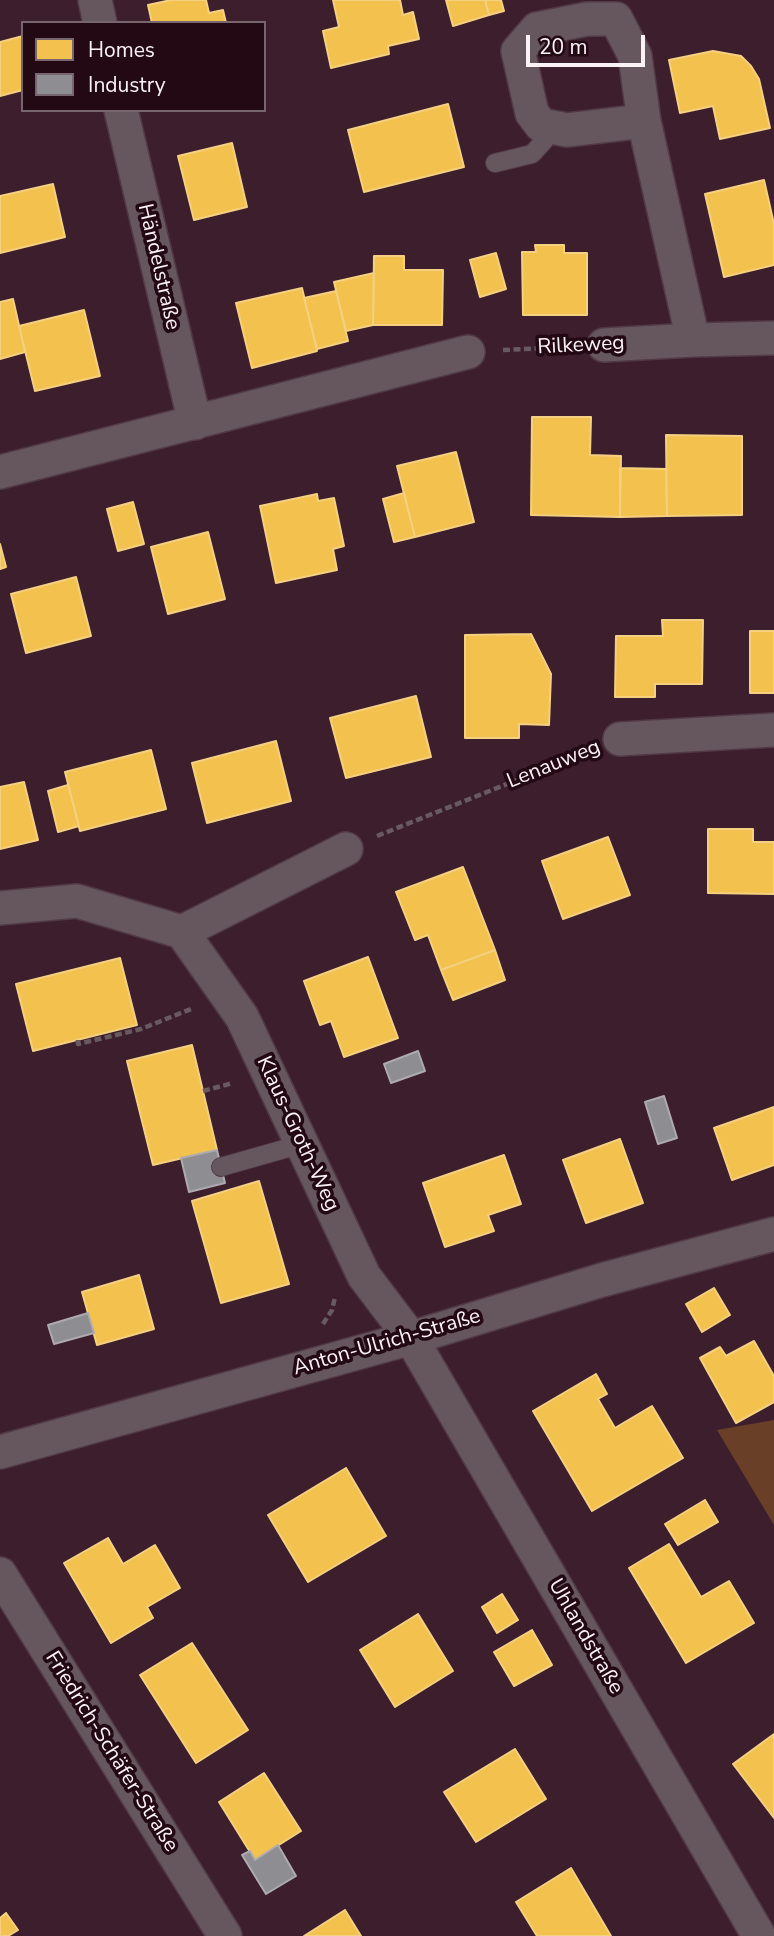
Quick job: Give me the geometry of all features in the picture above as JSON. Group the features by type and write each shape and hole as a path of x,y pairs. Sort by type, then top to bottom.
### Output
{"street":[{"path":"95,0 100,21"},
{"path":"644,121 567,130 541,125 532,113 518,51 537,29 587,19 616,19 635,56 644,121 693,340"},
{"name":"Händelstraße","path":"121,112 195,423"},
{"name":"Rilkeweg","path":"604,345 774,338"},
{"path":"0,472 468,352"},
{"name":"Lenauweg","path":"620,738 774,730"},
{"path":"0,908 77,901 182,932 346,849"},
{"name":"Klaus-Groth-Weg","path":"182,932 242,1017 364,1276 411,1338"},
{"name":"Anton-Ulrich-Straße","path":"0,1452 411,1338 602,1280 774,1234"},
{"name":"Uhlandstraße","path":"411,1338 759,1936"},
{"name":"Friedrich-Schäfer-Straße","path":"0,1574 219,1934"}],"lane":[{"path":"495,163 532,154 544,141 551,126"},
{"path":"221,1167 302,1144"}],"path":[{"name":"Rilkeweg","path":"468,352 604,345"},
{"name":"Lenauweg","path":"346,849 620,738"},
{"path":"78,1040 78,1044 141,1029 199,1006"},
{"path":"203,1091 239,1081"}],"shaded area":[{"path":"774,1420 774,1525 717,1430"}],"building: Homes":[{"path":"171,0 206,0 209,13 223,10 226,21 152,21 148,5"},
{"path":"333,0 400,0 403,15 413,12 419,39 388,46 389,54 331,68 323,31 339,27"},
{"path":"446,0 485,0 489,15 453,26"},
{"path":"485,0 501,0 504,11 489,15"},
{"path":"21,37 21,91 0,96 0,42"},
{"path":"713,51 741,56 751,66 759,79 770,128 720,139 713,106 680,113 669,60"},
{"path":"448,104 464,167 364,192 348,130"},
{"path":"232,143 247,207 194,220 178,156"},
{"path":"764,180 774,224 774,265 724,277 705,194"},
{"path":"53,184 65,237 0,253 0,196"},
{"path":"535,245 564,245 564,253 587,253 587,315 523,315 522,252 536,252"},
{"path":"496,253 506,289 480,297 470,260"},
{"path":"374,256 404,256 404,270 443,270 442,325 373,325"},
{"path":"374,273 373,325 346,331 334,282"},
{"path":"302,288 317,351 252,368 236,303"},
{"path":"336,291 348,341 317,349 304,298"},
{"path":"13,299 25,352 0,359 0,302"},
{"path":"84,310 100,376 35,391 19,326"},
{"path":"532,417 591,417 590,455 621,456 620,517 531,515"},
{"path":"666,435 742,436 742,515 667,516"},
{"path":"456,452 474,522 415,537 397,466"},
{"path":"620,468 666,469 667,516 620,517"},
{"path":"404,493 415,537 394,542 383,499"},
{"path":"317,494 318,501 334,498 344,546 333,549 337,570 276,583 260,506"},
{"path":"133,502 144,544 118,551 107,509"},
{"path":"208,532 225,599 168,614 151,547"},
{"path":"0,544 6,567 0,569"},
{"path":"76,577 91,636 26,653 11,594"},
{"path":"662,620 703,620 702,684 655,684 655,697 615,697 616,636 663,636"},
{"path":"750,631 774,631 774,693 750,693"},
{"path":"531,634 551,674 549,725 519,724 519,738 465,738 465,635"},
{"path":"416,696 431,757 346,778 330,718"},
{"path":"276,741 291,801 207,823 192,763"},
{"path":"151,750 166,809 80,831 65,772"},
{"path":"24,782 38,840 0,849 0,787"},
{"path":"68,785 79,826 58,832 48,791"},
{"path":"708,829 753,829 753,842 774,842 774,894 708,893"},
{"path":"608,837 630,895 563,919 542,861"},
{"path":"463,867 495,950 441,970 428,935 415,940 396,892"},
{"path":"495,950 505,980 453,1000 441,970"},
{"path":"368,957 398,1038 344,1057 331,1021 320,1025 304,981"},
{"path":"120,958 137,1025 33,1051 16,984"},
{"path":"192,1045 217,1150 153,1165 127,1061"},
{"path":"774,1107 774,1165 732,1180 714,1128"},
{"path":"620,1139 643,1203 586,1223 563,1160"},
{"path":"504,1155 521,1204 488,1215 494,1231 445,1247 423,1183"},
{"path":"259,1181 289,1284 221,1303 192,1201"},
{"path":"139,1275 154,1329 97,1345 82,1292"},
{"path":"714,1288 730,1315 702,1332 686,1304"},
{"path":"754,1341 774,1376 774,1402 736,1423 700,1358 720,1347 726,1356"},
{"path":"596,1374 607,1394 598,1399 615,1428 652,1406 683,1458 592,1511 533,1411"},
{"path":"346,1468 386,1536 308,1582 268,1515"},
{"path":"705,1500 718,1522 678,1545 665,1524"},
{"path":"108,1538 123,1564 155,1545 180,1588 147,1607 153,1618 111,1643 64,1563"},
{"path":"669,1544 701,1597 729,1581 754,1623 686,1663 629,1568"},
{"path":"502,1594 518,1620 497,1633 482,1607"},
{"path":"418,1614 453,1671 395,1707 360,1650"},
{"path":"532,1630 552,1665 514,1686 494,1652"},
{"path":"192,1643 248,1730 196,1763 140,1675"},
{"path":"774,1734 774,1818 733,1764"},
{"path":"515,1749 546,1799 476,1842 444,1792"},
{"path":"264,1773 301,1831 255,1860 219,1802"},
{"path":"571,1868 611,1936 537,1936 516,1902"},
{"path":"345,1910 361,1936 304,1936"},
{"path":"6,1913 18,1930 8,1936 0,1936 0,1918"}],"building: Industry":[{"path":"418,1051 425,1071 391,1083 384,1064"},
{"path":"664,1096 677,1138 658,1144 645,1102"},
{"path":"217,1150 225,1183 189,1192 181,1158"},
{"path":"88,1313 94,1333 54,1344 48,1325"},
{"path":"278,1845 296,1876 266,1894 242,1855 250,1851 255,1860"}]}
